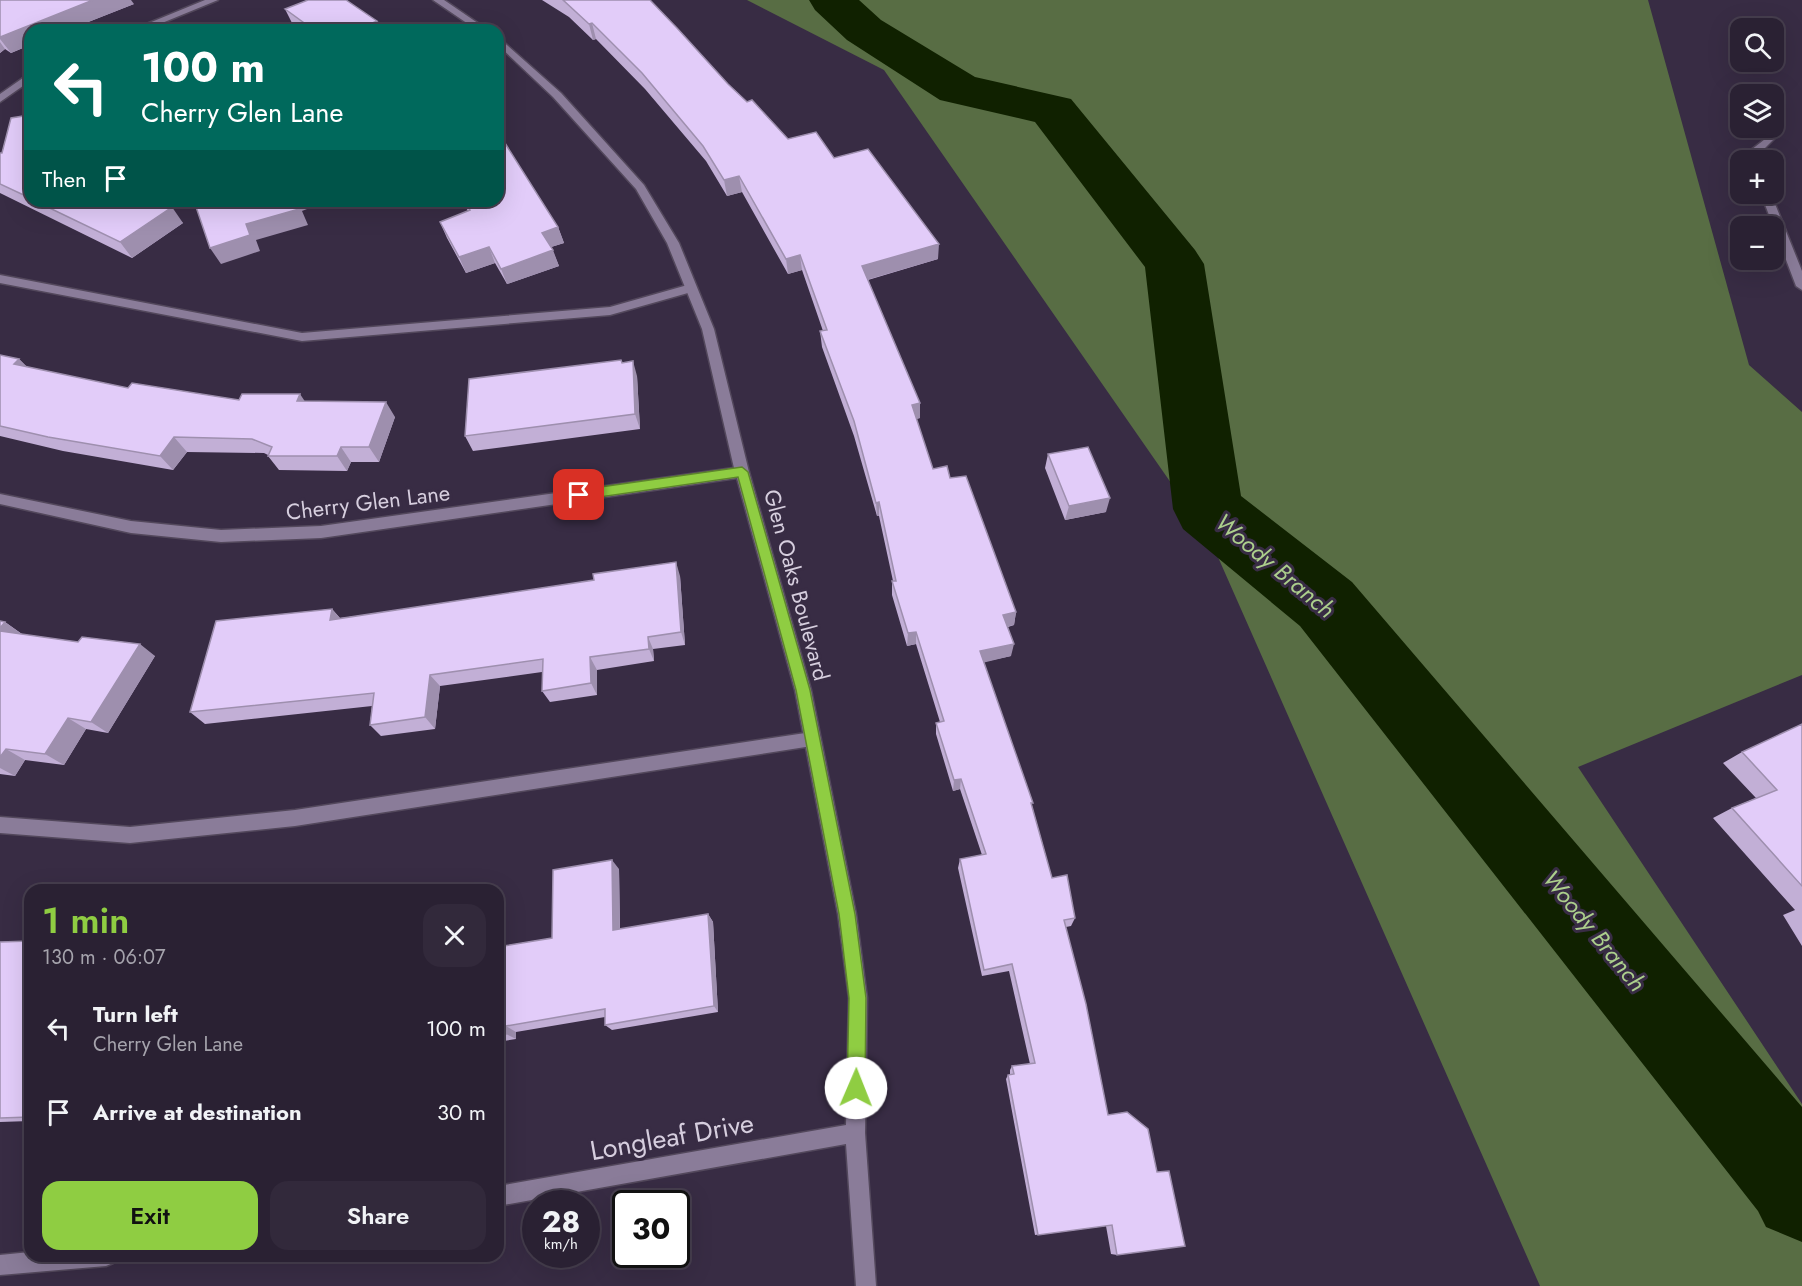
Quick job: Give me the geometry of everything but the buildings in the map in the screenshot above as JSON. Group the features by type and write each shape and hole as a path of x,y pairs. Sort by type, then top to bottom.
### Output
{"street":[{"path":"152,24 213,0"},
{"path":"438,0 474,24"},
{"name":"Glen Oaks Boulevard","path":"504,47 557,95 640,187 673,243 708,329 742,472 803,690 847,914 858,998 855,1133 866,1286"},
{"path":"0,99 24,81"},
{"path":"1757,150 1769,139"},
{"path":"1770,204 1802,286"},
{"path":"0,279 302,337 610,311 691,288"},
{"name":"Cherry Glen Lane","path":"0,499 130,526 221,536 321,532 742,472"},
{"path":"0,825 130,835 271,820 540,782 812,739"},
{"name":"Longleaf Drive","path":"504,1195 855,1133"},
{"path":"0,1265 35,1262"}],"green space":[{"path":"747,0 1648,0 1749,365 1802,412 1802,675 1578,767 1802,1104 1802,1286 1540,1286 1210,539 884,70"}],"waterway":[{"name":"Woody Branch","path":"832,0 864,30 958,89 1053,110 1174,264 1208,509 1326,604 1794,1175 1802,1191"}],"route":[{"path":"579,495 742,472 803,690 847,914 858,998 856,1088"}]}
